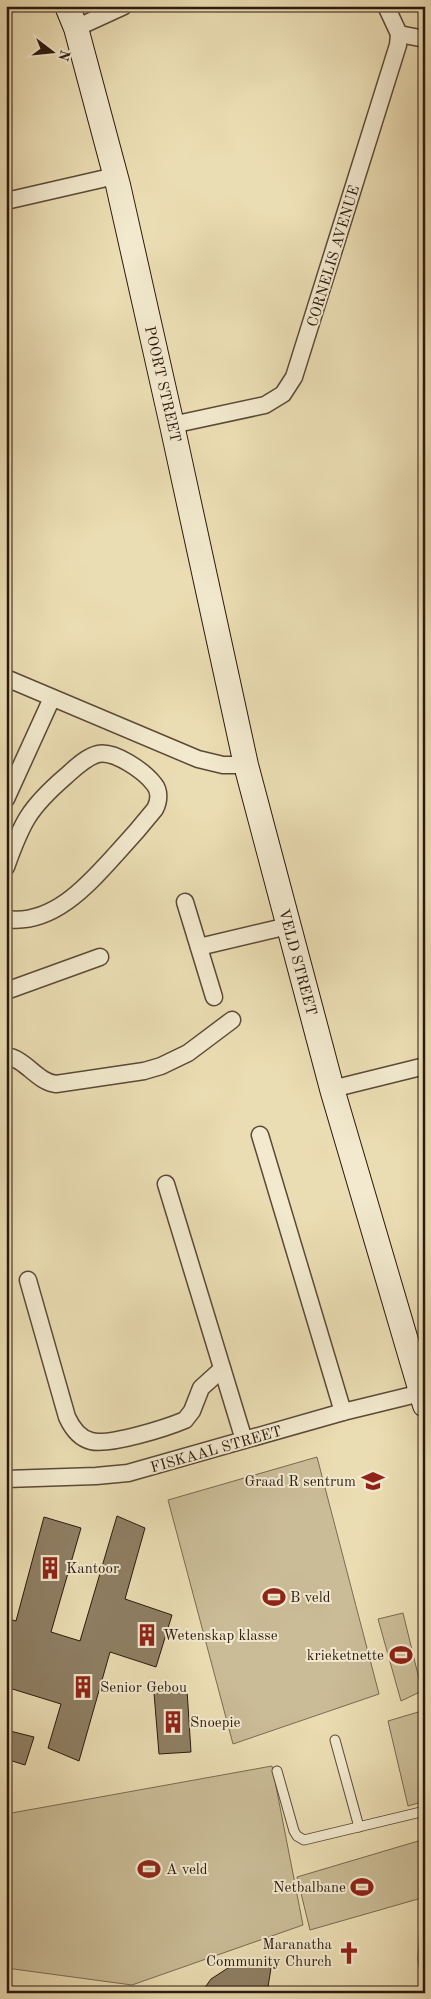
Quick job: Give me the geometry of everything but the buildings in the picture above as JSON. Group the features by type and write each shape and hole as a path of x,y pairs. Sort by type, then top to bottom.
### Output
{"street":[{"path":"72,17 124,6"},
{"path":"386,6 399,34 425,39"},
{"name":"POORT STREET","path":"72,17 115,176 172,425 246,765"},
{"name":"CORNELIS AVENUE","path":"172,425 265,405 283,394 294,377 396,52 399,34"},
{"path":"6,200 115,176"},
{"path":"6,678 198,760 223,765 246,765"},
{"path":"6,799 52,698"},
{"path":"6,867 24,822 35,805 76,767 90,758 104,754 119,758 132,765 154,784 157,789 158,803 155,809 90,883 64,903 37,917 24,920 6,919"},
{"name":"VELD STREET","path":"246,765 332,1089 423,1399"},
{"path":"185,902 214,997"},
{"path":"199,947 288,926"},
{"path":"6,991 100,956"},
{"path":"6,1056 32,1070 49,1083 56,1084 144,1071 161,1066 188,1052 232,1020"},
{"path":"332,1089 425,1066"},
{"path":"260,1135 342,1412"},
{"path":"166,1184 244,1440"},
{"path":"28,1280 67,1417 74,1430 85,1439 109,1441 185,1420 192,1410 201,1388 222,1369"},
{"name":"FISKAAL STREET","path":"6,1479 128,1473 342,1412 423,1399"}],"lane":[{"path":"335,1740 359,1827"},
{"path":"278,1771 294,1831 297,1836 304,1840 425,1811"},
{"path":"425,1928 425,1974"}],"shaded area":[{"name":"B veld","path":"317,1457 379,1694 233,1744 168,1500"},
{"name":"krieketnette","path":"403,1613 422,1691 401,1701 378,1619"},
{"path":"425,1710 425,1801 408,1806 388,1721"},
{"name":"A veld","path":"272,1766 303,1925 132,1985 6,1968 6,1814"},
{"name":"Netbalbane","path":"425,1839 425,1897 310,1930 297,1877"}],"place":[{"name":"Graad R sentrum","path":"373,1481"},
{"name":"Kantoor","path":"50,1568"},
{"name":"B veld","path":"274,1597"},
{"name":"Wetenskap klasse","path":"147,1635"},
{"name":"krieketnette","path":"401,1655"},
{"name":"Senior Gebou","path":"83,1687"},
{"name":"Snoepie","path":"173,1722"},
{"name":"A veld","path":"149,1869"},
{"name":"Netbalbane","path":"362,1887"},
{"name":"Maranatha Community Church","path":"349,1953"}]}
